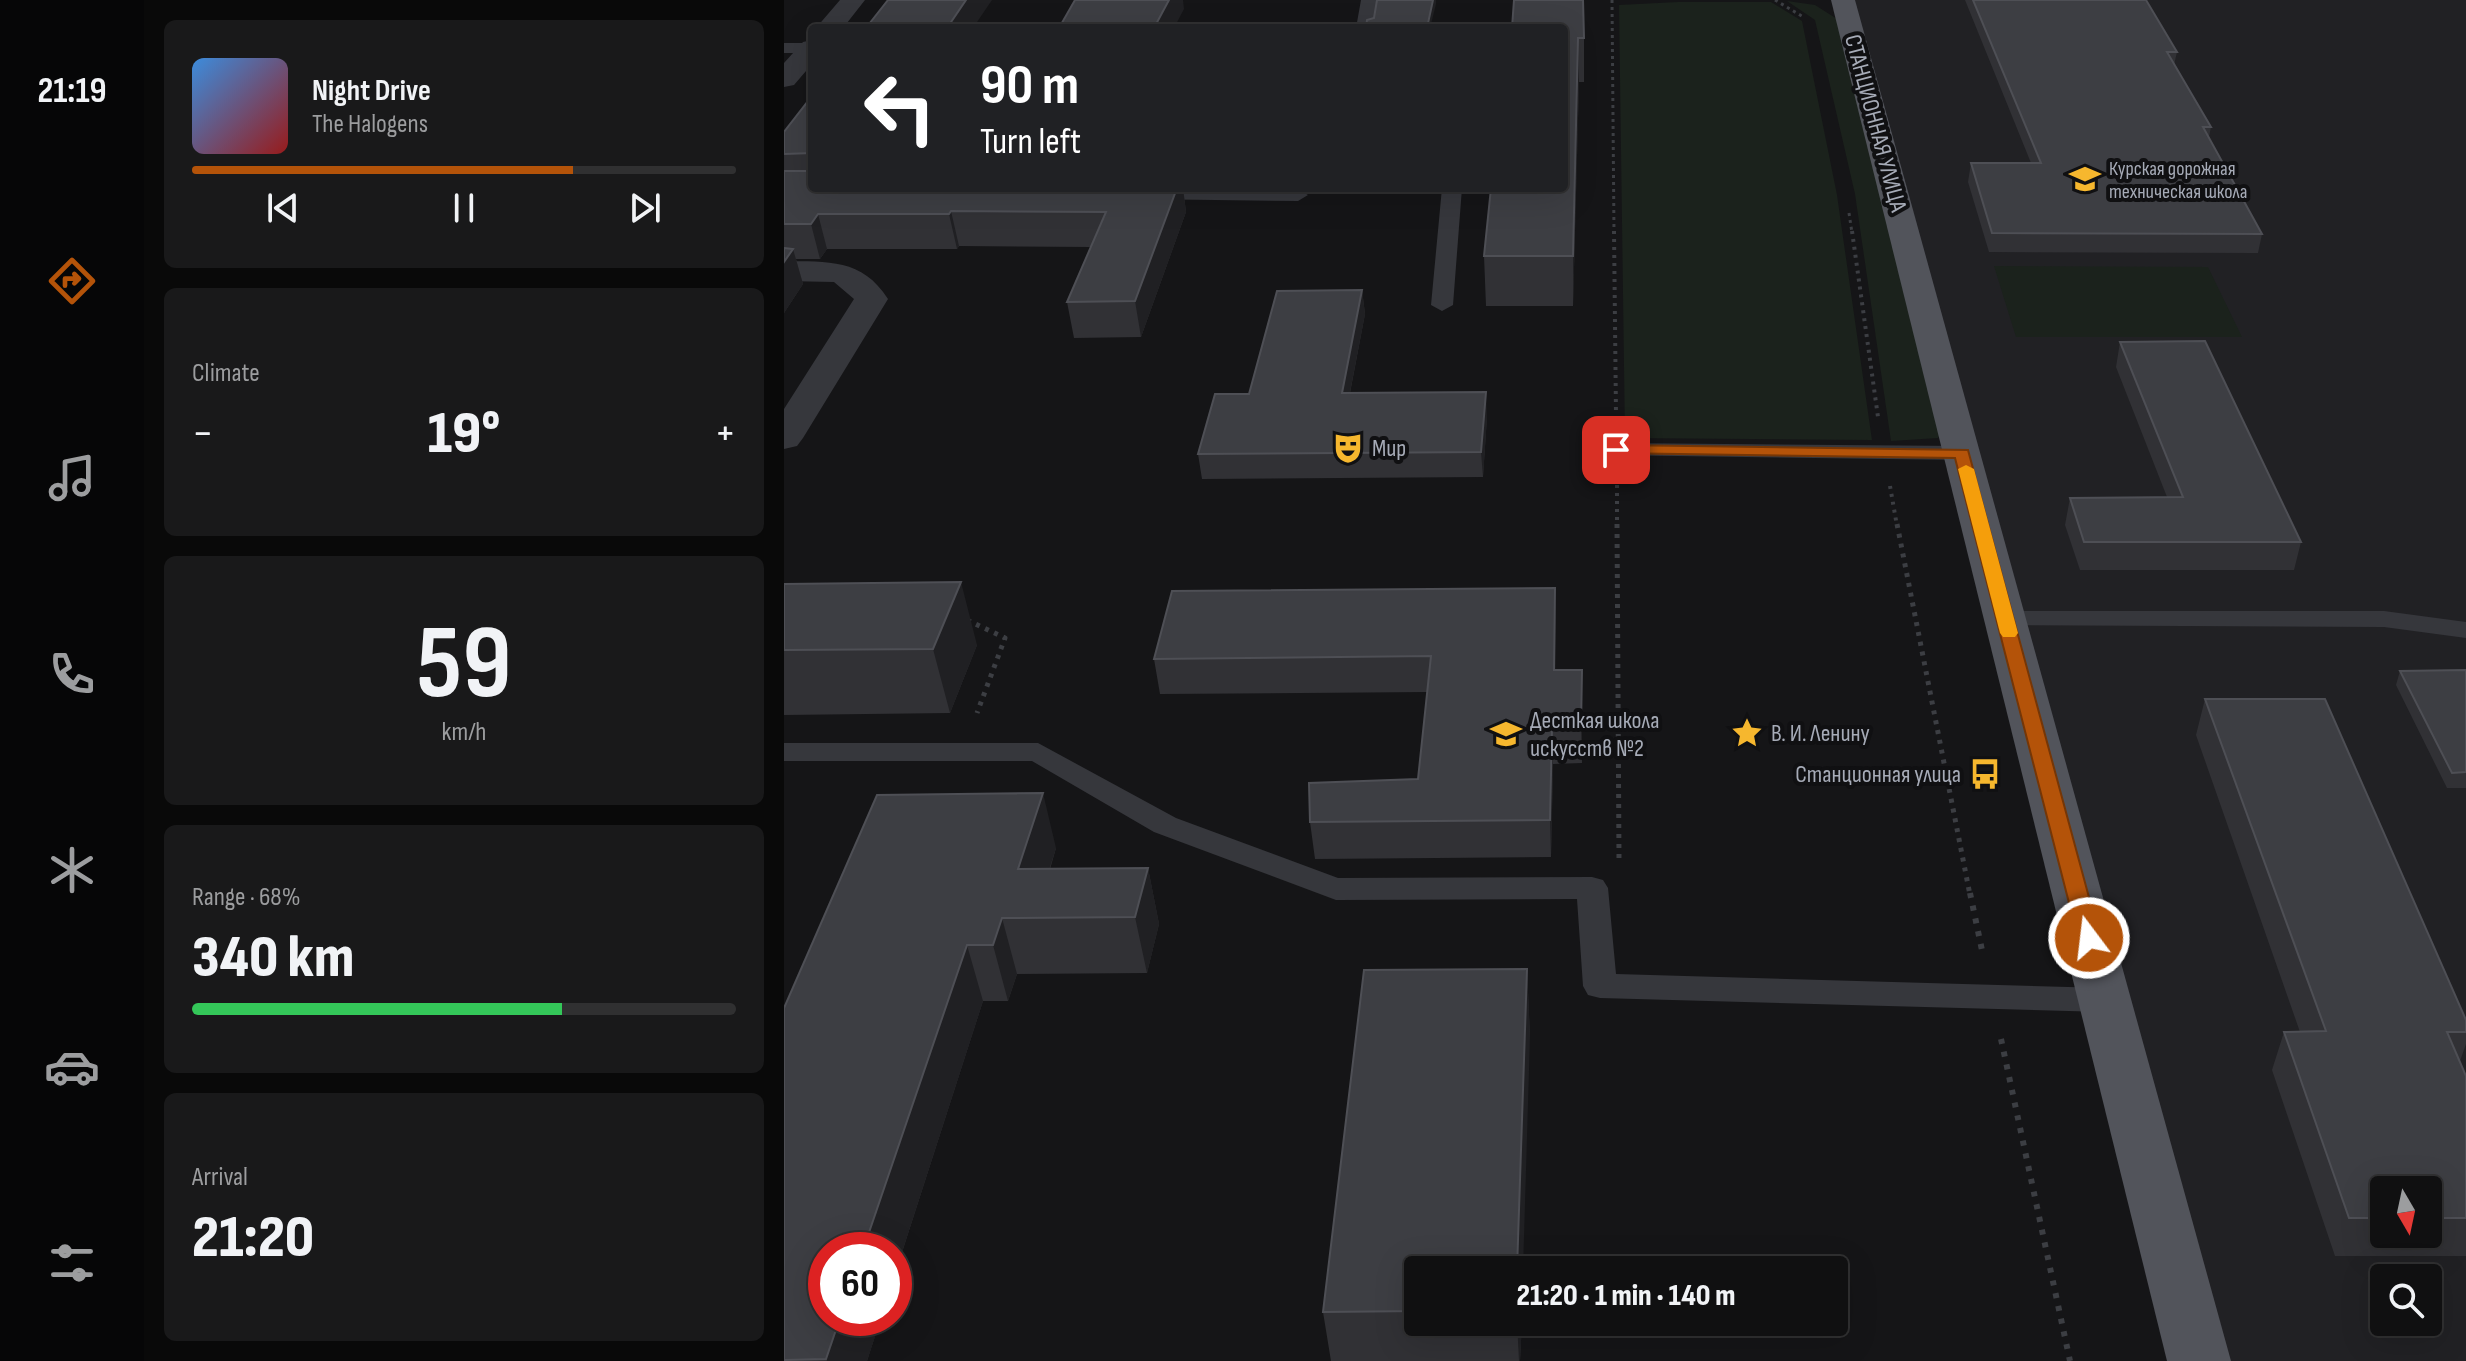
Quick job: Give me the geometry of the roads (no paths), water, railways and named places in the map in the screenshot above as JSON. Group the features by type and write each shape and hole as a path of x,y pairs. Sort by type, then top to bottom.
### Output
{"main road":[{"name":"СТАНЦИОННАЯ УЛИЦА","path":"1843,0 2199,1361"}],"street":[{"path":"832,24 853,0"},
{"path":"784,79 808,52"},
{"path":"784,271 846,274 865,285 871,299 784,438"}],"lane":[{"path":"1365,24 1369,0"},
{"path":"784,48 808,48"},
{"path":"1442,305 1452,192"},
{"path":"1127,195 1298,195"},
{"path":"1616,450 1962,453"},
{"path":"2005,619 2384,619 2466,630"},
{"path":"784,752 1038,752 1165,825 1336,889 1592,888 1600,986 2105,1000"}],"place":[{"name":"Курская дорожная техническая школа","path":"2085,179"},
{"name":"Мир","path":"1348,448"},
{"name":"В. И. Ленину","path":"1747,733"},
{"name":"Десткая школа искусств №2","path":"1506,734"},
{"name":"Станционная улица","path":"1985,774"}]}
